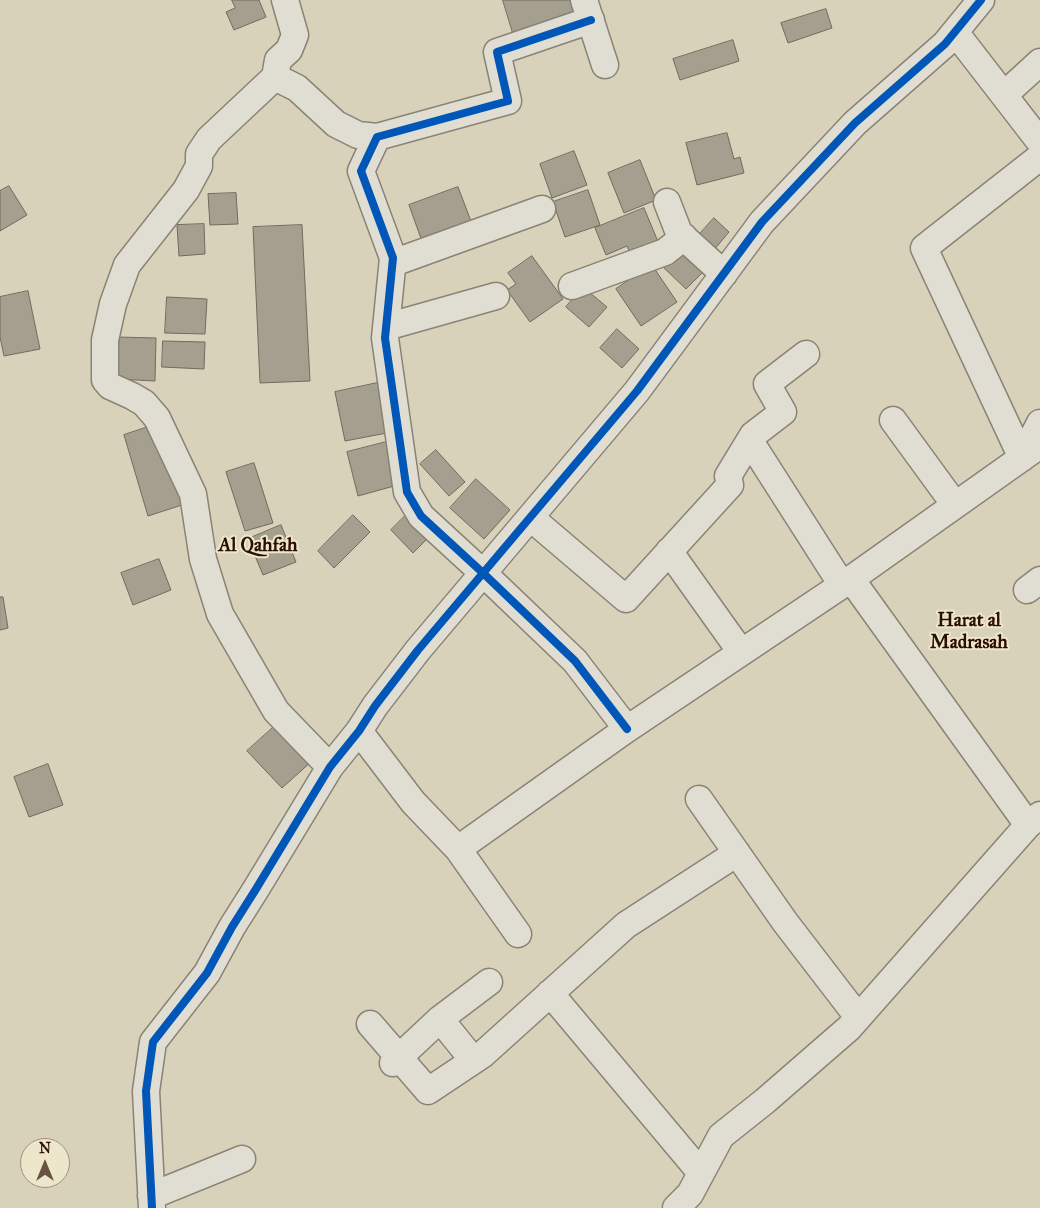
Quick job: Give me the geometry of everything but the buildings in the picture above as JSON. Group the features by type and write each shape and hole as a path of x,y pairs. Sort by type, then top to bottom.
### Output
{"street":[{"path":"285,0 295,35 289,50 278,60 275,77 209,139 200,154 200,166 186,190 127,265 113,304 105,340 105,380 110,386 144,403 158,418 194,494 203,559 220,614 276,710 330,767"},
{"path":"242,1159 151,1202 146,1091 153,1042 207,973 232,927 330,767 359,731 380,699 418,650 637,391 762,222 855,123 945,44 981,0"},
{"path":"275,77 297,88 336,124 358,135 377,137 508,101 497,52 588,10 605,65"},
{"path":"955,32 1039,144 924,248 1031,452"},
{"path":"1004,96 1040,62"},
{"path":"377,137 361,171 393,258 385,338 407,492 421,516 575,660 627,728"},
{"path":"667,202 679,233 724,274"},
{"path":"393,263 542,209"},
{"path":"572,286 665,252 684,237"},
{"path":"386,327 496,296"},
{"path":"530,518 626,599 730,485 728,476 753,435 783,412 767,384 806,354"},
{"path":"893,420 956,505"},
{"path":"458,850 627,728 846,582 1031,452 1040,423"},
{"path":"676,1208 690,1194 721,1136 765,1101 849,1028 1034,820 846,582 750,441"},
{"path":"670,551 741,652"},
{"path":"359,731 414,802 458,850 518,934"},
{"path":"699,799 785,922 858,1017"},
{"path":"370,1024 396,1060 428,1091 482,1055 626,925 737,853"},
{"path":"396,1060 440,1019 489,982"},
{"path":"550,993 701,1173"},
{"path":"440,1019 473,1060"}],"cycle path":[{"path":"152,1208 146,1091 153,1042 207,973 232,927 330,767 359,731 375,706 418,650 637,391 762,222 855,123 945,44 981,0"},
{"path":"591,20 497,52 508,101 377,137 361,171 393,258 385,338 407,492 421,516 575,661 627,729"}],"district":[{"name":"Al Qahfah","path":"258,546"},
{"name":"Harat al Madrasah","path":"969,632"}]}
